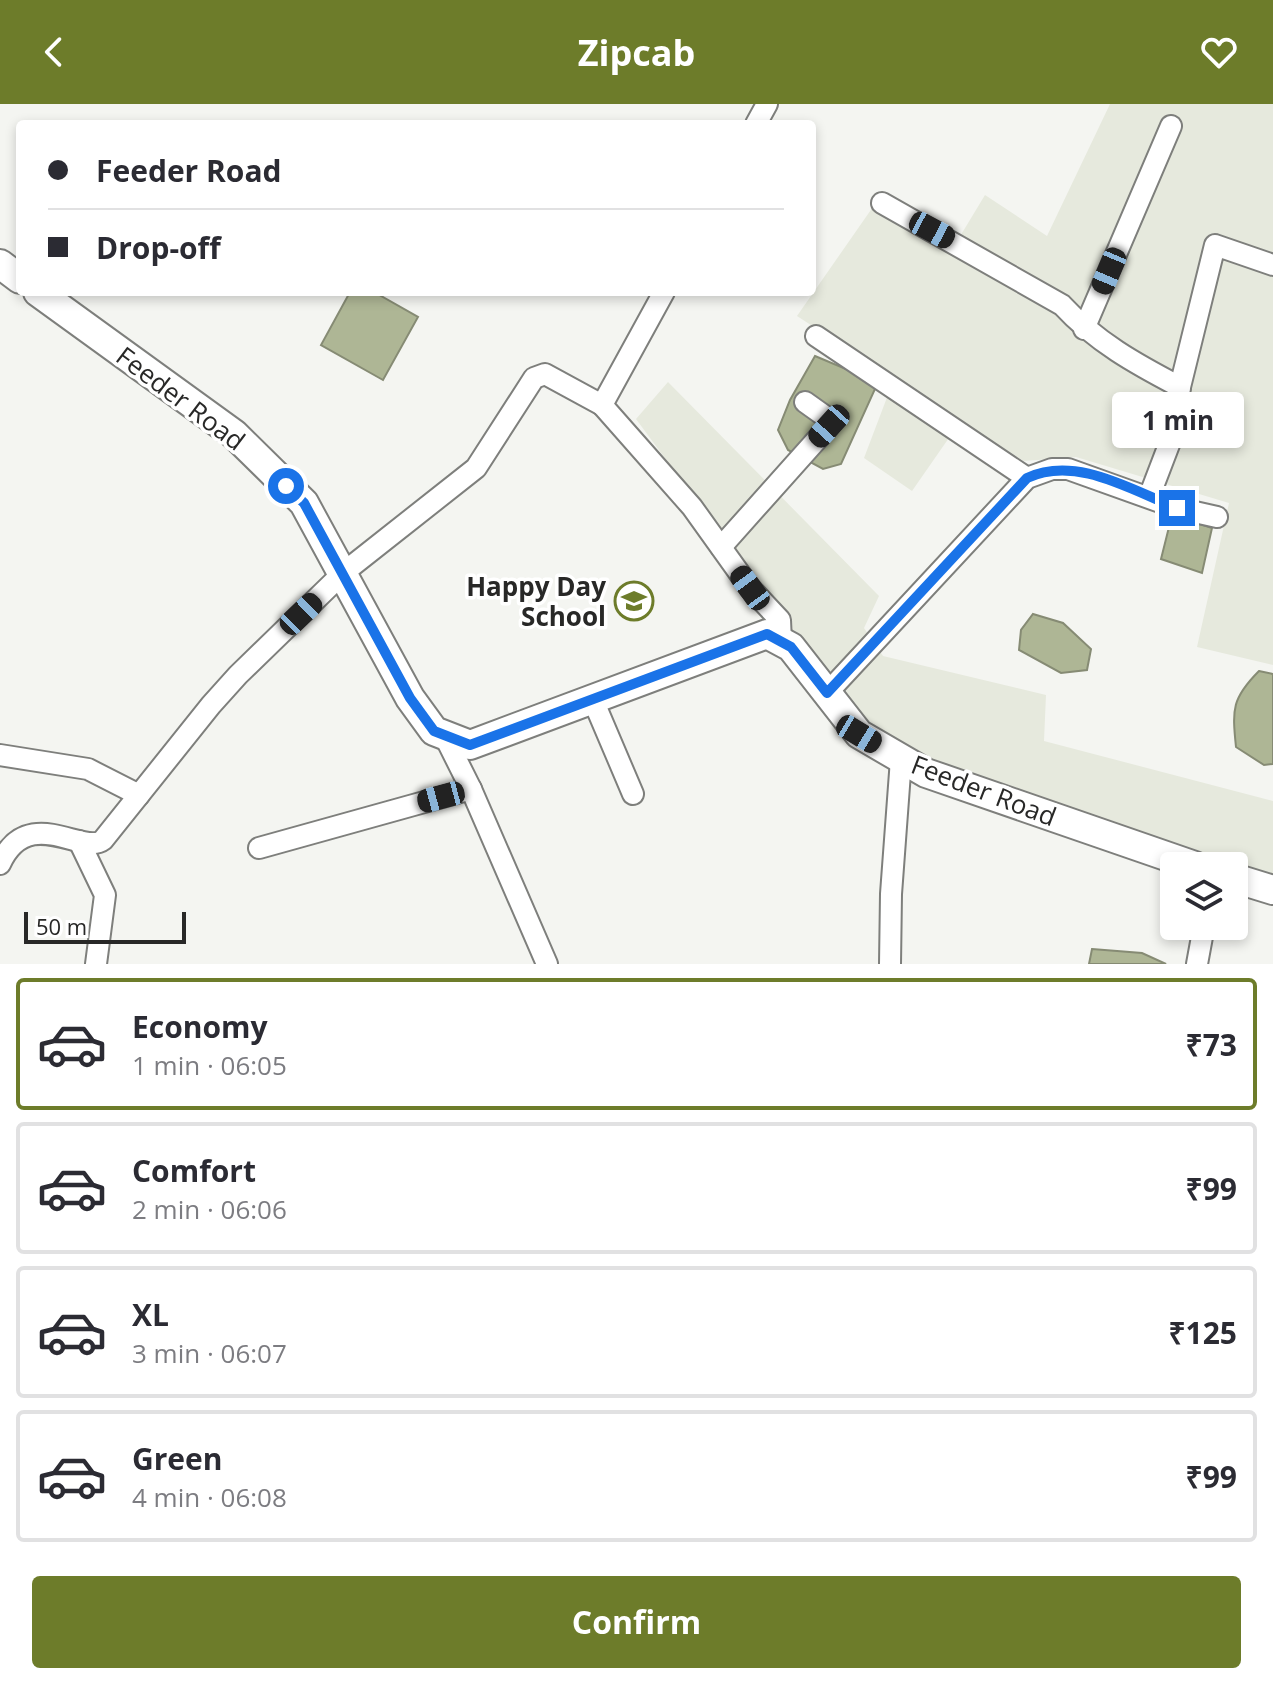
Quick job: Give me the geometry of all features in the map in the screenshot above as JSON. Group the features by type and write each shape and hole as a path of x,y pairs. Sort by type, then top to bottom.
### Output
{"street":[{"path":"1084,329 1171,126"},
{"path":"882,203 1062,305 1084,329 1125,358 1180,387"},
{"path":"1149,497 1175,429 1180,387 1215,245 1273,265"},
{"name":"Feeder Road","path":"44,296 234,434 304,503 410,698 434,731 444,735"},
{"path":"602,405 662,296"},
{"path":"816,336 1027,478"},
{"path":"0,864 13,845 41,832 98,844 226,688 343,573 476,468 539,374 545,374 602,405 692,507 750,588 780,620 781,642"},
{"path":"721,547 829,426 826,417 805,402"},
{"path":"827,693 1027,478 1052,469 1068,469 1217,517"},
{"path":"444,735 470,745 767,634 781,642"},
{"name":"Feeder Road","path":"781,642 791,647 859,734 926,773 1160,854"},
{"path":"593,700 633,794"},
{"path":"444,735 471,789 547,964"},
{"path":"0,755 88,769 139,795"},
{"path":"890,964 891,894 901,759"},
{"path":"259,848 471,789"},
{"path":"79,841 105,895 96,964"},
{"path":"1248,882 1273,890"},
{"path":"1197,964 1201,940"}],"shaded area":[{"path":"1110,104 1273,104 1273,665 1197,647 1229,503 1076,457 1024,461 960,422 912,491 864,458 894,379 797,316 811,296 816,296 816,289 875,204 956,243 985,195 1047,236"},
{"path":"348,296 381,296 418,317 383,380 321,345"},
{"path":"815,356 865,377 875,389 841,464 823,469 788,450 778,430 790,400"},
{"path":"668,382 879,596 864,628 883,656 1046,695 1044,741 1273,801 1273,883 1248,872 1248,852 1175,852 925,765 864,728 636,419"},
{"path":"1172,515 1212,528 1202,573 1161,559"},
{"path":"1033,614 1063,623 1091,649 1087,670 1061,673 1019,650 1021,630"},
{"path":"1259,671 1273,674 1273,764 1264,765 1236,747 1234,723 1239,697"},
{"path":"1092,949 1142,953 1166,964 1089,964"}],"place":[{"name":"Happy Day School","path":"634,601"}],"route":[{"path":"286,486 304,503 410,698 434,731 470,745 767,634 791,647 827,693 1027,478 1040,472 1068,469 1085,473 1177,508"}]}
